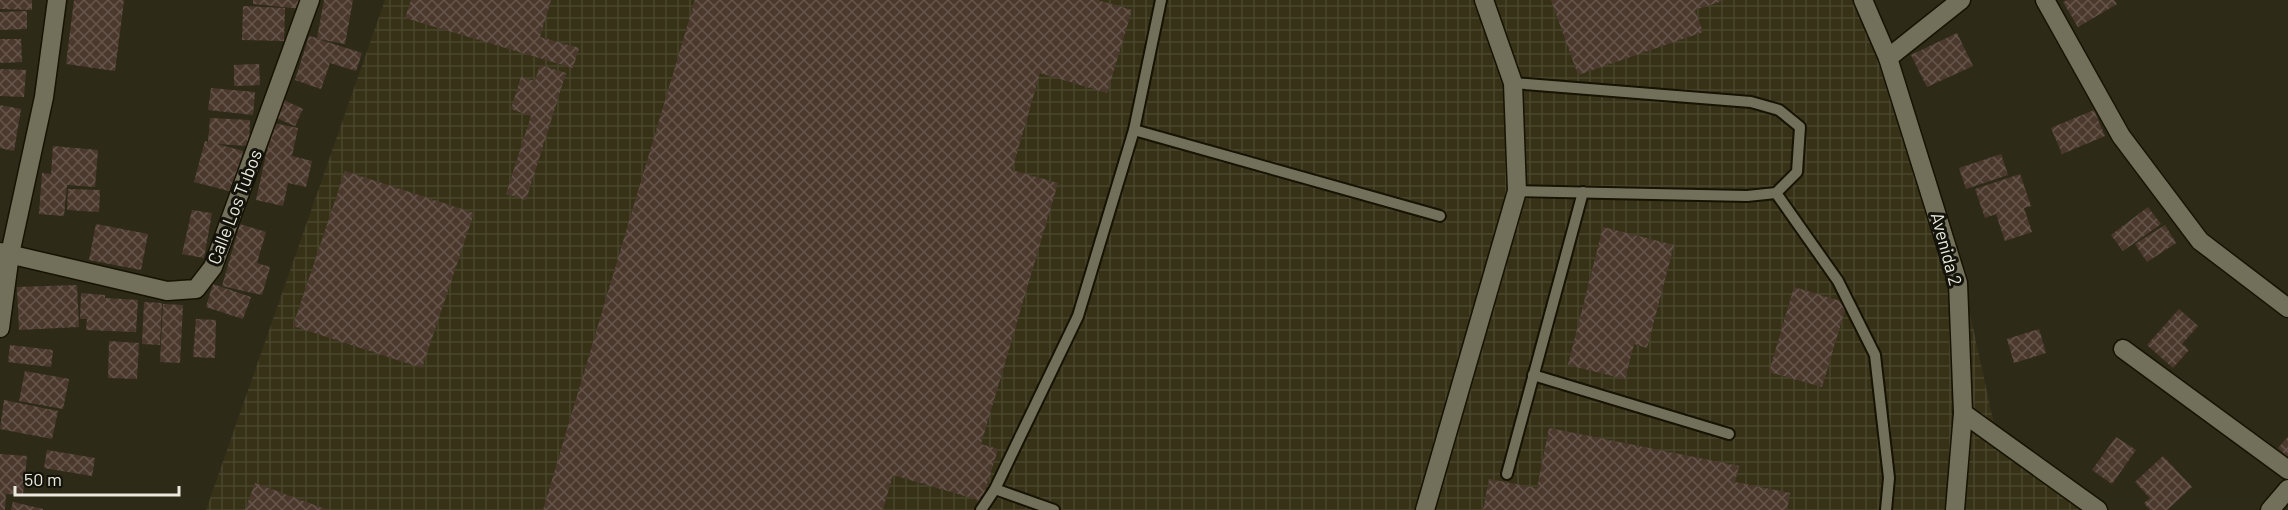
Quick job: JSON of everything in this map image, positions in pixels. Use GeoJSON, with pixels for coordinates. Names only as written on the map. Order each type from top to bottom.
{"type":"FeatureCollection","features":[{"type":"Feature","properties":{"kind":"street"},"geometry":{"type":"LineString","coordinates":[[0,328],[5,253],[44,97],[57,0]]}},
{"type":"Feature","properties":{"kind":"street","name":"Calle Los Tubos"},"geometry":{"type":"LineString","coordinates":[[5,253],[167,291],[196,289],[213,267],[310,0]]}},
{"type":"Feature","properties":{"kind":"street"},"geometry":{"type":"LineString","coordinates":[[1425,510],[1517,190],[1513,83],[1484,0]]}},
{"type":"Feature","properties":{"kind":"street","name":"Avenida 2"},"geometry":{"type":"LineString","coordinates":[[1863,0],[1888,57],[1958,283],[1963,413],[1955,510]]}},
{"type":"Feature","properties":{"kind":"street"},"geometry":{"type":"LineString","coordinates":[[1888,57],[1961,0]]}},
{"type":"Feature","properties":{"kind":"street"},"geometry":{"type":"LineString","coordinates":[[2045,0],[2121,136],[2200,241],[2288,308]]}},
{"type":"Feature","properties":{"kind":"street"},"geometry":{"type":"LineString","coordinates":[[2122,349],[2288,470]]}},
{"type":"Feature","properties":{"kind":"street"},"geometry":{"type":"LineString","coordinates":[[1963,413],[2097,510]]}},
{"type":"Feature","properties":{"kind":"street"},"geometry":{"type":"LineString","coordinates":[[2270,510],[2288,489]]}},
{"type":"Feature","properties":{"kind":"lane"},"geometry":{"type":"LineString","coordinates":[[981,510],[995,489],[1078,316],[1134,130],[1161,0]]}},
{"type":"Feature","properties":{"kind":"lane"},"geometry":{"type":"LineString","coordinates":[[1513,83],[1751,102],[1779,110],[1800,127],[1797,172],[1776,193],[1747,196],[1517,190]]}},
{"type":"Feature","properties":{"kind":"lane"},"geometry":{"type":"LineString","coordinates":[[1134,130],[1440,216]]}},
{"type":"Feature","properties":{"kind":"lane"},"geometry":{"type":"LineString","coordinates":[[1507,474],[1583,192]]}},
{"type":"Feature","properties":{"kind":"lane"},"geometry":{"type":"LineString","coordinates":[[1776,193],[1838,281],[1875,355],[1889,478],[1886,510]]}},
{"type":"Feature","properties":{"kind":"lane"},"geometry":{"type":"LineString","coordinates":[[1533,375],[1728,434]]}},
{"type":"Feature","properties":{"kind":"lane"},"geometry":{"type":"LineString","coordinates":[[995,489],[1054,510]]}},
{"type":"Feature","properties":{"kind":"shaded area"},"geometry":{"type":"Polygon","coordinates":[[[385,0],[1852,0],[1907,112],[1972,323],[2000,452],[2080,510],[206,510],[385,0]]]}},
{"type":"Feature","properties":{"kind":"building"},"geometry":{"type":"Polygon","coordinates":[[[0,0],[32,0],[32,10],[0,9],[0,0]]]}},
{"type":"Feature","properties":{"kind":"building"},"geometry":{"type":"Polygon","coordinates":[[[74,0],[124,0],[115,71],[66,64],[74,0]]]}},
{"type":"Feature","properties":{"kind":"building"},"geometry":{"type":"Polygon","coordinates":[[[253,0],[303,0],[302,9],[253,4],[253,0]]]}},
{"type":"Feature","properties":{"kind":"building"},"geometry":{"type":"Polygon","coordinates":[[[324,0],[353,0],[345,44],[318,39],[362,53],[356,71],[330,63],[321,89],[295,80],[309,36],[317,38],[324,0]]]}},
{"type":"Feature","properties":{"kind":"building"},"geometry":{"type":"Polygon","coordinates":[[[411,0],[551,0],[540,37],[579,48],[573,68],[405,18],[411,0]]]}},
{"type":"Feature","properties":{"kind":"building"},"geometry":{"type":"Polygon","coordinates":[[[695,0],[1097,0],[1132,10],[1107,93],[1040,73],[1012,170],[1058,183],[981,444],[998,449],[982,501],[893,475],[883,509],[878,510],[543,510],[695,0]]]}},
{"type":"Feature","properties":{"kind":"building"},"geometry":{"type":"Polygon","coordinates":[[[1551,0],[1725,0],[1695,10],[1703,32],[1578,75],[1551,0]]]}},
{"type":"Feature","properties":{"kind":"building"},"geometry":{"type":"Polygon","coordinates":[[[2067,0],[2114,0],[2117,4],[2078,27],[2063,2],[2067,0]]]}},
{"type":"Feature","properties":{"kind":"building"},"geometry":{"type":"Polygon","coordinates":[[[243,6],[285,8],[284,41],[242,40],[243,6]]]}},
{"type":"Feature","properties":{"kind":"building"},"geometry":{"type":"Polygon","coordinates":[[[27,11],[27,29],[0,30],[0,12],[27,11]]]}},
{"type":"Feature","properties":{"kind":"building"},"geometry":{"type":"Polygon","coordinates":[[[1957,33],[1973,66],[1927,87],[1911,55],[1957,33]]]}},
{"type":"Feature","properties":{"kind":"building"},"geometry":{"type":"Polygon","coordinates":[[[0,39],[21,39],[22,62],[0,63],[0,39]]]}},
{"type":"Feature","properties":{"kind":"building"},"geometry":{"type":"Polygon","coordinates":[[[259,64],[260,85],[234,86],[234,65],[259,64]]]}},
{"type":"Feature","properties":{"kind":"building"},"geometry":{"type":"Polygon","coordinates":[[[540,65],[566,73],[526,200],[506,194],[531,116],[511,109],[521,77],[535,81],[540,65]]]}},
{"type":"Feature","properties":{"kind":"building"},"geometry":{"type":"Polygon","coordinates":[[[0,69],[26,70],[24,97],[0,96],[0,69]]]}},
{"type":"Feature","properties":{"kind":"building"},"geometry":{"type":"Polygon","coordinates":[[[211,88],[255,92],[253,115],[208,110],[211,88]]]}},
{"type":"Feature","properties":{"kind":"building"},"geometry":{"type":"Polygon","coordinates":[[[284,100],[303,109],[295,126],[276,118],[284,100]]]}},
{"type":"Feature","properties":{"kind":"building"},"geometry":{"type":"Polygon","coordinates":[[[0,105],[21,109],[14,151],[0,148],[0,105]]]}},
{"type":"Feature","properties":{"kind":"building"},"geometry":{"type":"Polygon","coordinates":[[[2094,110],[2105,136],[2062,154],[2051,128],[2094,110]]]}},
{"type":"Feature","properties":{"kind":"building"},"geometry":{"type":"Polygon","coordinates":[[[210,118],[250,120],[249,146],[217,144],[243,151],[233,192],[194,182],[205,141],[208,142],[210,118]]]}},
{"type":"Feature","properties":{"kind":"building"},"geometry":{"type":"Polygon","coordinates":[[[273,123],[298,128],[292,156],[312,161],[306,187],[288,183],[283,206],[256,200],[273,123]]]}},
{"type":"Feature","properties":{"kind":"building"},"geometry":{"type":"Polygon","coordinates":[[[53,146],[98,150],[95,187],[67,185],[64,216],[39,214],[42,173],[51,174],[53,146]]]}},
{"type":"Feature","properties":{"kind":"building"},"geometry":{"type":"Polygon","coordinates":[[[2001,154],[2008,175],[1966,189],[1959,168],[2001,154]]]}},
{"type":"Feature","properties":{"kind":"building"},"geometry":{"type":"Polygon","coordinates":[[[345,171],[474,213],[422,368],[293,326],[345,171]]]}},
{"type":"Feature","properties":{"kind":"building"},"geometry":{"type":"Polygon","coordinates":[[[2020,174],[2031,206],[2024,208],[2032,232],[2005,241],[1996,214],[1985,218],[1975,189],[2020,174]]]}},
{"type":"Feature","properties":{"kind":"building"},"geometry":{"type":"Polygon","coordinates":[[[68,189],[100,190],[99,212],[67,210],[68,189]]]}},
{"type":"Feature","properties":{"kind":"building"},"geometry":{"type":"Polygon","coordinates":[[[2148,207],[2161,224],[2123,251],[2111,235],[2148,207]]]}},
{"type":"Feature","properties":{"kind":"building"},"geometry":{"type":"Polygon","coordinates":[[[192,210],[212,213],[204,258],[182,254],[192,210]]]}},
{"type":"Feature","properties":{"kind":"building"},"geometry":{"type":"Polygon","coordinates":[[[96,224],[148,234],[141,270],[89,260],[96,224]]]}},
{"type":"Feature","properties":{"kind":"building"},"geometry":{"type":"Polygon","coordinates":[[[240,224],[266,232],[257,263],[270,267],[262,295],[222,286],[240,224]]]}},
{"type":"Feature","properties":{"kind":"building"},"geometry":{"type":"Polygon","coordinates":[[[2165,225],[2176,243],[2147,262],[2135,244],[2165,225]]]}},
{"type":"Feature","properties":{"kind":"building"},"geometry":{"type":"Polygon","coordinates":[[[1603,227],[1674,245],[1647,348],[1634,344],[1625,379],[1568,365],[1603,227]]]}},
{"type":"Feature","properties":{"kind":"building"},"geometry":{"type":"Polygon","coordinates":[[[213,284],[251,297],[243,319],[206,307],[213,284]]]}},
{"type":"Feature","properties":{"kind":"building"},"geometry":{"type":"Polygon","coordinates":[[[77,285],[79,327],[19,330],[17,287],[77,285]]]}},
{"type":"Feature","properties":{"kind":"building"},"geometry":{"type":"Polygon","coordinates":[[[1794,287],[1847,303],[1822,387],[1769,372],[1794,287]]]}},
{"type":"Feature","properties":{"kind":"building"},"geometry":{"type":"Polygon","coordinates":[[[81,293],[105,295],[105,298],[138,300],[136,332],[86,330],[87,319],[80,319],[81,293]]]}},
{"type":"Feature","properties":{"kind":"building"},"geometry":{"type":"Polygon","coordinates":[[[144,302],[162,303],[160,345],[142,344],[144,302]]]}},
{"type":"Feature","properties":{"kind":"building"},"geometry":{"type":"Polygon","coordinates":[[[163,304],[183,305],[180,363],[160,362],[163,304]]]}},
{"type":"Feature","properties":{"kind":"building"},"geometry":{"type":"Polygon","coordinates":[[[2179,309],[2198,326],[2182,344],[2189,350],[2173,368],[2147,345],[2179,309]]]}},
{"type":"Feature","properties":{"kind":"building"},"geometry":{"type":"Polygon","coordinates":[[[196,319],[216,320],[215,358],[193,357],[196,319]]]}},
{"type":"Feature","properties":{"kind":"building"},"geometry":{"type":"Polygon","coordinates":[[[2039,329],[2046,353],[2014,363],[2007,339],[2039,329]]]}},
{"type":"Feature","properties":{"kind":"building"},"geometry":{"type":"Polygon","coordinates":[[[109,341],[139,343],[137,379],[108,378],[109,341]]]}},
{"type":"Feature","properties":{"kind":"building"},"geometry":{"type":"Polygon","coordinates":[[[10,345],[53,350],[51,367],[8,362],[10,345]]]}},
{"type":"Feature","properties":{"kind":"building"},"geometry":{"type":"Polygon","coordinates":[[[25,371],[69,379],[63,409],[19,401],[25,371]]]}},
{"type":"Feature","properties":{"kind":"building"},"geometry":{"type":"Polygon","coordinates":[[[4,400],[58,411],[52,439],[0,429],[4,400]]]}},
{"type":"Feature","properties":{"kind":"building"},"geometry":{"type":"Polygon","coordinates":[[[1549,428],[1739,466],[1735,482],[1790,493],[1787,510],[1483,510],[1489,479],[1537,488],[1549,428]]]}},
{"type":"Feature","properties":{"kind":"building"},"geometry":{"type":"Polygon","coordinates":[[[2116,437],[2136,450],[2112,484],[2092,470],[2116,437]]]}},
{"type":"Feature","properties":{"kind":"building"},"geometry":{"type":"Polygon","coordinates":[[[2288,437],[2288,457],[2278,448],[2288,437]]]}},
{"type":"Feature","properties":{"kind":"building"},"geometry":{"type":"Polygon","coordinates":[[[47,450],[95,458],[92,476],[44,468],[47,450]]]}},
{"type":"Feature","properties":{"kind":"building"},"geometry":{"type":"Polygon","coordinates":[[[0,454],[27,456],[23,495],[6,494],[5,510],[0,510],[0,454]]]}},
{"type":"Feature","properties":{"kind":"building"},"geometry":{"type":"Polygon","coordinates":[[[2163,456],[2192,487],[2167,510],[2150,510],[2144,503],[2150,498],[2135,482],[2163,456]]]}},
{"type":"Feature","properties":{"kind":"building"},"geometry":{"type":"Polygon","coordinates":[[[255,483],[328,510],[245,510],[255,483]]]}},
{"type":"Feature","properties":{"kind":"building"},"geometry":{"type":"Polygon","coordinates":[[[13,502],[43,509],[43,510],[11,510],[13,502]]]}}]}
